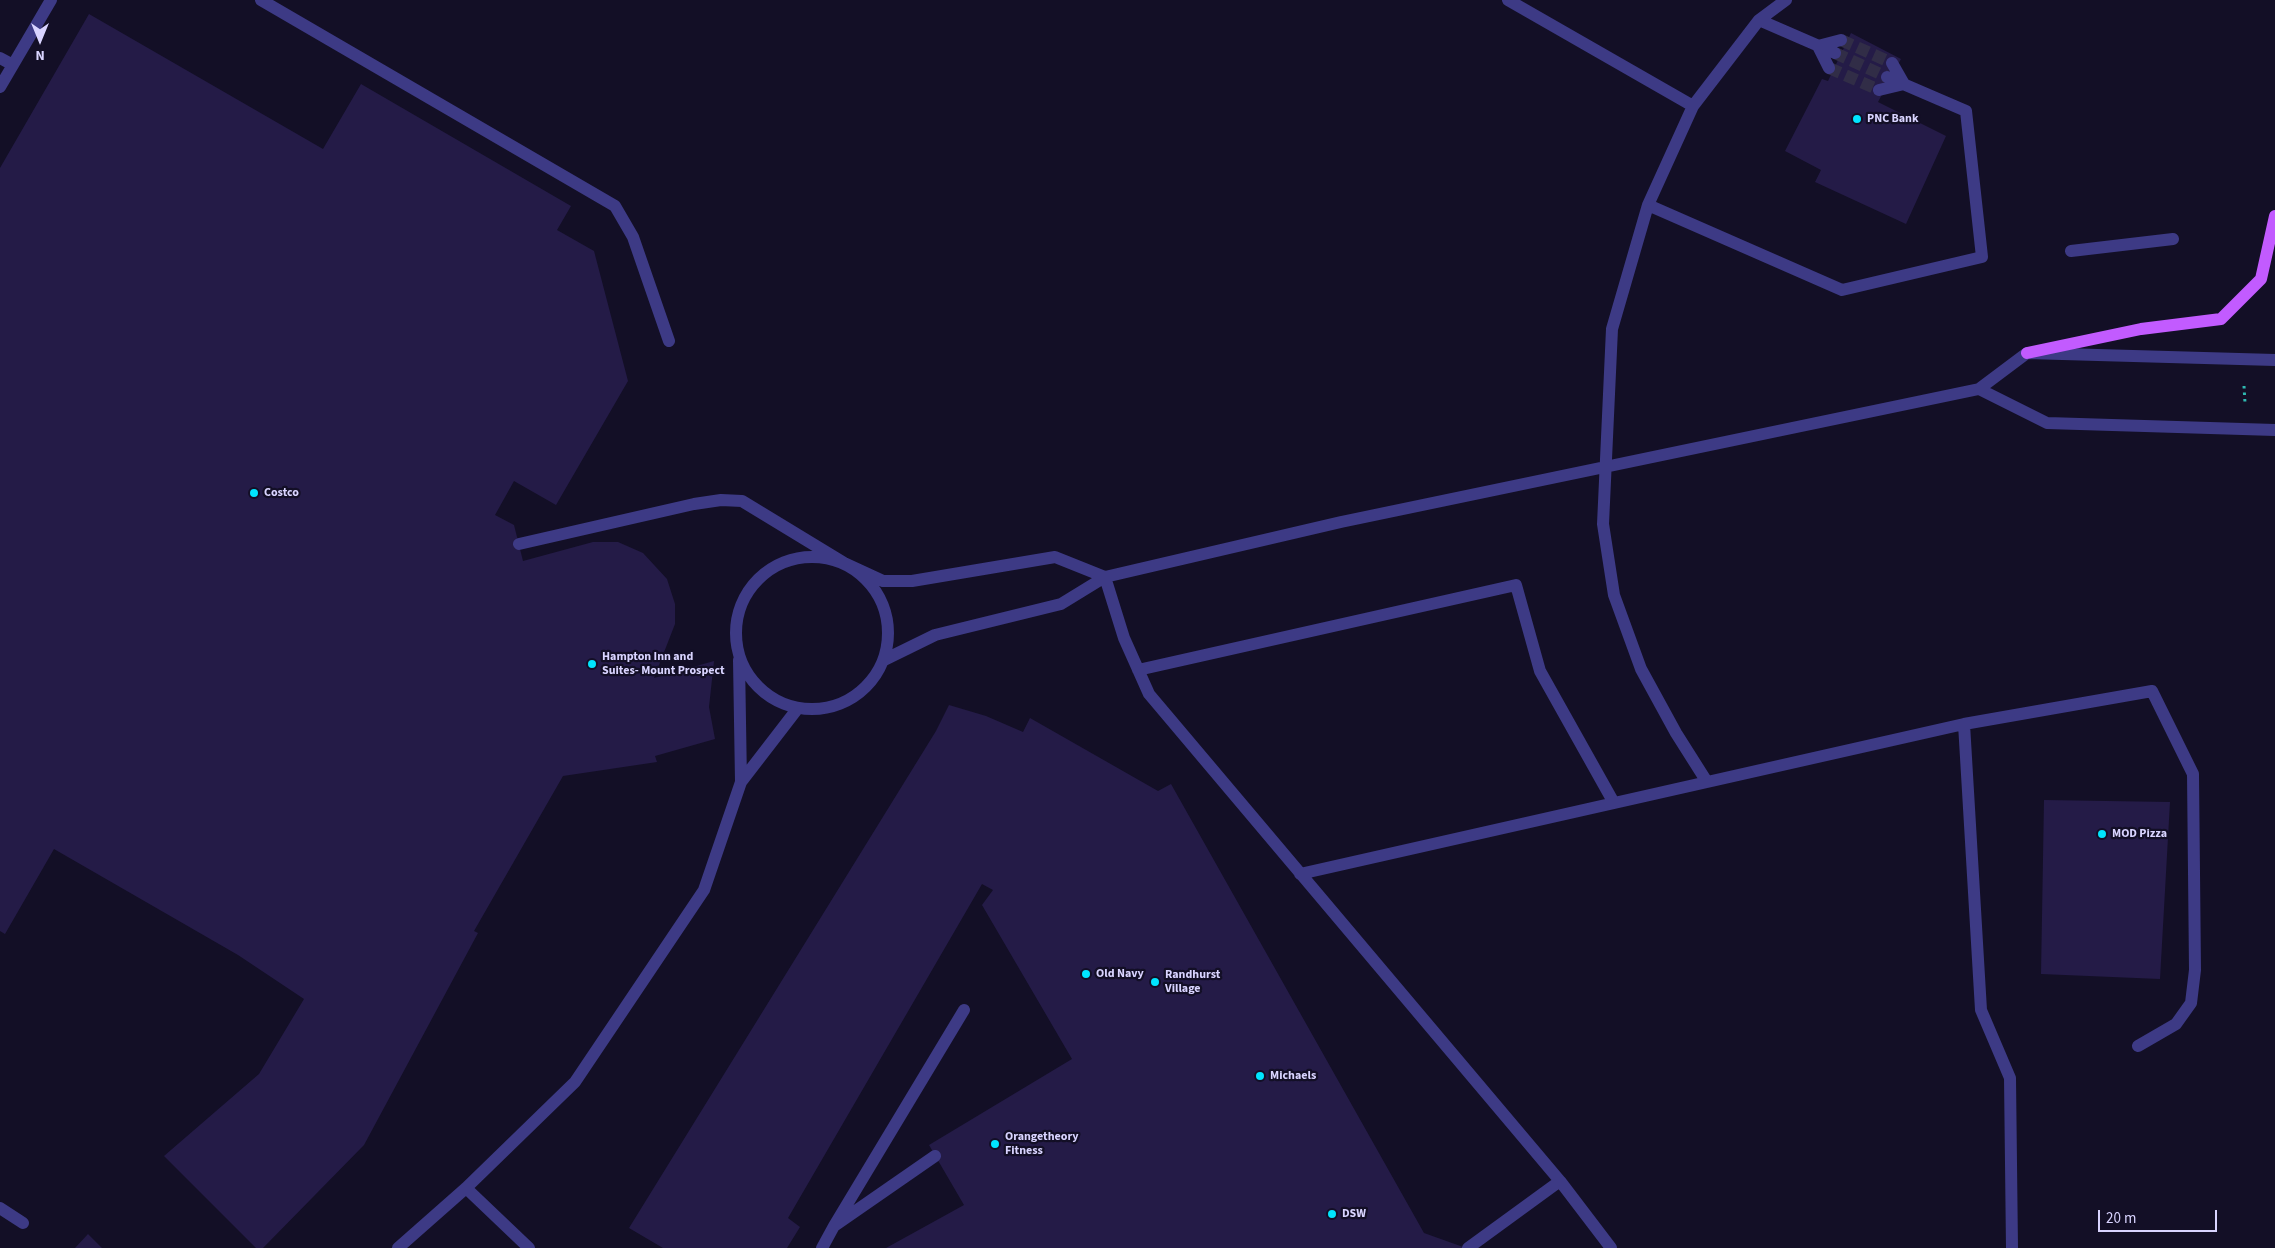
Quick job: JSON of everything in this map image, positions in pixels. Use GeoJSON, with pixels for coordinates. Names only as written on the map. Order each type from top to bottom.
{"type":"FeatureCollection","features":[{"type":"Feature","properties":{"kind":"main road"},"geometry":{"type":"LineString","coordinates":[[2027,353],[2141,329],[2221,319],[2261,279],[2275,216]]}},
{"type":"Feature","properties":{"kind":"lane"},"geometry":{"type":"LineString","coordinates":[[0,87],[51,0]]}},
{"type":"Feature","properties":{"kind":"lane"},"geometry":{"type":"LineString","coordinates":[[261,0],[615,206],[633,237],[668,341]]}},
{"type":"Feature","properties":{"kind":"lane"},"geometry":{"type":"LineString","coordinates":[[1508,0],[1693,106]]}},
{"type":"Feature","properties":{"kind":"lane"},"geometry":{"type":"LineString","coordinates":[[1707,782],[1676,734],[1641,669],[1614,595],[1603,524],[1612,329],[1648,205],[1693,106],[1759,20],[1786,0]]}},
{"type":"Feature","properties":{"kind":"lane"},"geometry":{"type":"LineString","coordinates":[[1759,20],[1835,53]]}},
{"type":"Feature","properties":{"kind":"lane"},"geometry":{"type":"LineString","coordinates":[[1818,46],[1841,40]]}},
{"type":"Feature","properties":{"kind":"lane"},"geometry":{"type":"LineString","coordinates":[[1818,46],[1829,68]]}},
{"type":"Feature","properties":{"kind":"lane"},"geometry":{"type":"LineString","coordinates":[[0,58],[13,65]]}},
{"type":"Feature","properties":{"kind":"lane"},"geometry":{"type":"LineString","coordinates":[[1892,63],[1904,84]]}},
{"type":"Feature","properties":{"kind":"lane"},"geometry":{"type":"LineString","coordinates":[[1648,205],[1842,290],[1982,257],[1966,111],[1887,76]]}},
{"type":"Feature","properties":{"kind":"lane"},"geometry":{"type":"LineString","coordinates":[[1879,90],[1904,84]]}},
{"type":"Feature","properties":{"kind":"lane"},"geometry":{"type":"LineString","coordinates":[[2071,251],[2173,239]]}},
{"type":"Feature","properties":{"kind":"lane"},"geometry":{"type":"LineString","coordinates":[[884,660],[935,635],[1061,604],[1105,577],[1341,522],[1980,389],[2027,353],[2275,360]]}},
{"type":"Feature","properties":{"kind":"lane"},"geometry":{"type":"LineString","coordinates":[[1980,389],[2047,422],[2275,430]]}},
{"type":"Feature","properties":{"kind":"lane"},"geometry":{"type":"LineString","coordinates":[[519,544],[694,504],[721,500],[742,501],[864,575],[879,593],[887,614],[889,638],[884,660],[874,678],[864,689],[840,704],[819,709],[798,708],[778,702],[762,690],[748,675],[739,657]]}},
{"type":"Feature","properties":{"kind":"lane"},"geometry":{"type":"LineString","coordinates":[[742,782],[739,657],[735,632],[740,607],[752,585],[771,567],[794,558],[820,556],[844,563],[883,581],[912,581],[1055,558],[1105,577]]}},
{"type":"Feature","properties":{"kind":"lane"},"geometry":{"type":"LineString","coordinates":[[1105,577],[1124,638],[1148,694],[1560,1181],[1611,1248]]}},
{"type":"Feature","properties":{"kind":"lane"},"geometry":{"type":"LineString","coordinates":[[1138,670],[1516,585],[1540,671],[1614,803]]}},
{"type":"Feature","properties":{"kind":"lane"},"geometry":{"type":"LineString","coordinates":[[1300,874],[1964,724],[2152,691],[2193,774],[2195,970],[2191,1003],[2176,1024],[2138,1046]]}},
{"type":"Feature","properties":{"kind":"lane"},"geometry":{"type":"LineString","coordinates":[[398,1248],[466,1188],[575,1082],[704,890],[742,782],[798,708]]}},
{"type":"Feature","properties":{"kind":"lane"},"geometry":{"type":"LineString","coordinates":[[1964,724],[1981,1010],[2010,1078],[2012,1248]]}},
{"type":"Feature","properties":{"kind":"lane"},"geometry":{"type":"LineString","coordinates":[[822,1248],[964,1010]]}},
{"type":"Feature","properties":{"kind":"lane"},"geometry":{"type":"LineString","coordinates":[[834,1226],[935,1156]]}},
{"type":"Feature","properties":{"kind":"lane"},"geometry":{"type":"LineString","coordinates":[[1468,1248],[1560,1181]]}},
{"type":"Feature","properties":{"kind":"lane"},"geometry":{"type":"LineString","coordinates":[[466,1188],[529,1248]]}},
{"type":"Feature","properties":{"kind":"lane"},"geometry":{"type":"LineString","coordinates":[[0,1208],[23,1223]]}},
{"type":"Feature","properties":{"kind":"building","name":"Costco"},"geometry":{"type":"Polygon","coordinates":[[[89,14],[323,149],[361,84],[571,206],[557,230],[594,251],[628,381],[556,505],[514,481],[495,515],[514,525],[523,561],[593,542],[618,542],[643,553],[667,579],[675,604],[675,624],[654,678],[714,661],[709,707],[715,739],[655,756],[657,762],[563,776],[474,931],[478,933],[364,1145],[263,1248],[256,1248],[164,1156],[259,1074],[304,999],[238,955],[54,849],[5,934],[0,931],[0,168],[89,14]]]}},
{"type":"Feature","properties":{"kind":"building","name":"PNC Bank"},"geometry":{"type":"Polygon","coordinates":[[[1851,33],[1901,59],[1878,102],[1946,136],[1906,224],[1815,182],[1821,170],[1785,151],[1822,79],[1828,81],[1851,33]]]}},
{"type":"Feature","properties":{"kind":"building","name":"Randhurst Village"},"geometry":{"type":"Polygon","coordinates":[[[949,705],[986,716],[1023,732],[1030,718],[1158,791],[1171,784],[1424,1233],[1466,1248],[886,1248],[964,1205],[929,1145],[1072,1059],[982,905],[993,890],[982,884],[788,1218],[800,1227],[787,1248],[663,1248],[629,1228],[936,731],[949,705]]]}},
{"type":"Feature","properties":{"kind":"building"},"geometry":{"type":"Polygon","coordinates":[[[2044,800],[2170,802],[2160,979],[2041,974],[2044,800]]]}},
{"type":"Feature","properties":{"kind":"building"},"geometry":{"type":"Polygon","coordinates":[[[88,1234],[102,1248],[75,1248],[88,1234]]]}},
{"type":"Feature","properties":{"kind":"tunnel"},"geometry":{"type":"LineString","coordinates":[[1841,40],[1892,63]]}},
{"type":"Feature","properties":{"kind":"tunnel"},"geometry":{"type":"LineString","coordinates":[[1835,53],[1887,77]]}},
{"type":"Feature","properties":{"kind":"tunnel"},"geometry":{"type":"LineString","coordinates":[[1829,68],[1879,90]]}},
{"type":"Feature","properties":{"kind":"place","name":"PNC Bank"},"geometry":{"type":"Point","coordinates":[1857,119]}},
{"type":"Feature","properties":{"kind":"place","name":"Costco"},"geometry":{"type":"Point","coordinates":[254,493]}},
{"type":"Feature","properties":{"kind":"place","name":"Hampton Inn and Suites- Mount Prospect"},"geometry":{"type":"Point","coordinates":[592,664]}},
{"type":"Feature","properties":{"kind":"place","name":"MOD Pizza"},"geometry":{"type":"Point","coordinates":[2102,834]}},
{"type":"Feature","properties":{"kind":"place","name":"Old Navy"},"geometry":{"type":"Point","coordinates":[1086,974]}},
{"type":"Feature","properties":{"kind":"place","name":"Randhurst Village"},"geometry":{"type":"Point","coordinates":[1155,982]}},
{"type":"Feature","properties":{"kind":"place","name":"Michaels"},"geometry":{"type":"Point","coordinates":[1260,1076]}},
{"type":"Feature","properties":{"kind":"place","name":"Orangetheory Fitness"},"geometry":{"type":"Point","coordinates":[995,1144]}},
{"type":"Feature","properties":{"kind":"place","name":"DSW"},"geometry":{"type":"Point","coordinates":[1332,1214]}}]}
